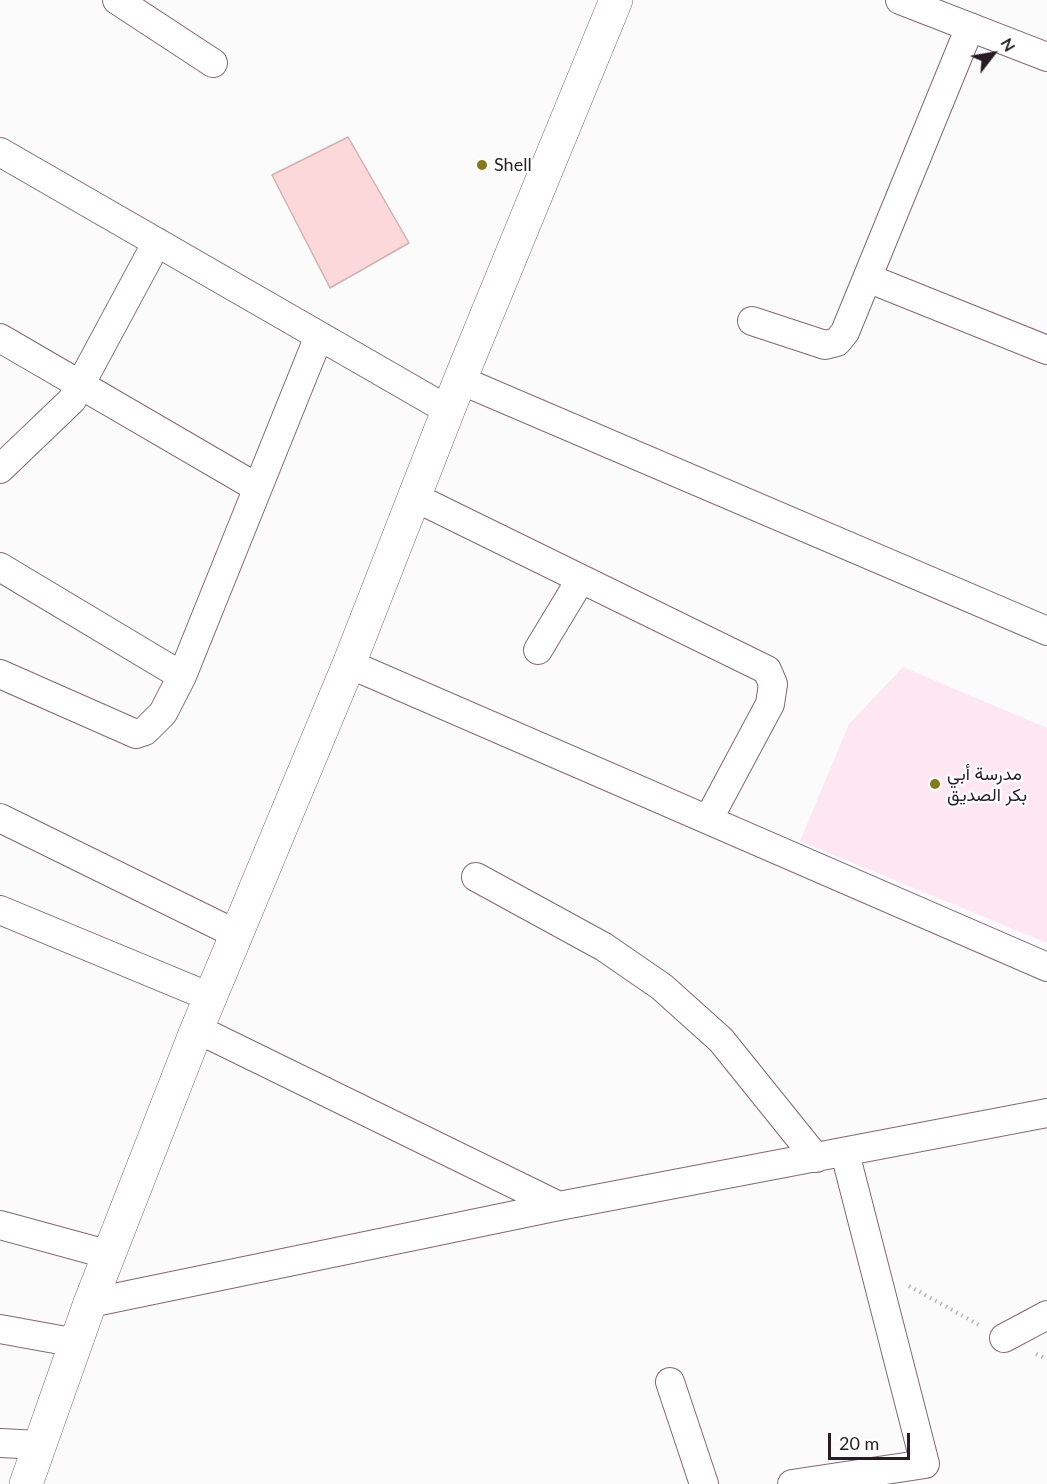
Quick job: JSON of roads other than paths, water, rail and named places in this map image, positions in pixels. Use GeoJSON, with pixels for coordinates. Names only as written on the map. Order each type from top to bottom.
{"type":"FeatureCollection","features":[{"type":"Feature","properties":{"kind":"main road"},"geometry":{"type":"LineString","coordinates":[[26,1484],[90,1303],[197,1029],[349,664],[459,380],[616,0]]}},
{"type":"Feature","properties":{"kind":"street"},"geometry":{"type":"LineString","coordinates":[[117,0],[213,63]]}},
{"type":"Feature","properties":{"kind":"street"},"geometry":{"type":"LineString","coordinates":[[900,0],[1047,57]]}},
{"type":"Feature","properties":{"kind":"street"},"geometry":{"type":"LineString","coordinates":[[752,321],[825,345],[837,342],[845,332],[870,279],[970,27]]}},
{"type":"Feature","properties":{"kind":"street"},"geometry":{"type":"LineString","coordinates":[[0,152],[448,410]]}},
{"type":"Feature","properties":{"kind":"street"},"geometry":{"type":"LineString","coordinates":[[0,469],[72,400],[157,242]]}},
{"type":"Feature","properties":{"kind":"street"},"geometry":{"type":"LineString","coordinates":[[870,279],[1047,350]]}},
{"type":"Feature","properties":{"kind":"street"},"geometry":{"type":"LineString","coordinates":[[0,674],[136,734],[145,731],[163,713],[182,676],[256,487],[319,336]]}},
{"type":"Feature","properties":{"kind":"street"},"geometry":{"type":"LineString","coordinates":[[0,338],[256,487]]}},
{"type":"Feature","properties":{"kind":"street"},"geometry":{"type":"LineString","coordinates":[[459,380],[1046,627]]}},
{"type":"Feature","properties":{"kind":"street"},"geometry":{"type":"LineString","coordinates":[[414,497],[767,670],[773,684],[770,704],[708,820]]}},
{"type":"Feature","properties":{"kind":"street"},"geometry":{"type":"LineString","coordinates":[[0,567],[182,676]]}},
{"type":"Feature","properties":{"kind":"street"},"geometry":{"type":"LineString","coordinates":[[538,650],[581,579]]}},
{"type":"Feature","properties":{"kind":"street"},"geometry":{"type":"LineString","coordinates":[[349,664],[1047,967]]}},
{"type":"Feature","properties":{"kind":"street"},"geometry":{"type":"LineString","coordinates":[[0,818],[236,934]]}},
{"type":"Feature","properties":{"kind":"street"},"geometry":{"type":"LineString","coordinates":[[476,877],[604,947],[662,987],[721,1040],[816,1158]]}},
{"type":"Feature","properties":{"kind":"street"},"geometry":{"type":"LineString","coordinates":[[0,910],[210,997]]}},
{"type":"Feature","properties":{"kind":"street"},"geometry":{"type":"LineString","coordinates":[[197,1029],[559,1206]]}},
{"type":"Feature","properties":{"kind":"street"},"geometry":{"type":"LineString","coordinates":[[90,1303],[559,1206],[1047,1113]]}},
{"type":"Feature","properties":{"kind":"street"},"geometry":{"type":"LineString","coordinates":[[792,1484],[926,1474],[845,1153]]}},
{"type":"Feature","properties":{"kind":"street"},"geometry":{"type":"LineString","coordinates":[[0,1225],[110,1255]]}},
{"type":"Feature","properties":{"kind":"street"},"geometry":{"type":"LineString","coordinates":[[1004,1338],[1047,1315]]}},
{"type":"Feature","properties":{"kind":"street"},"geometry":{"type":"LineString","coordinates":[[0,1329],[77,1343]]}},
{"type":"Feature","properties":{"kind":"street"},"geometry":{"type":"LineString","coordinates":[[670,1382],[704,1484]]}},
{"type":"Feature","properties":{"kind":"street"},"geometry":{"type":"LineString","coordinates":[[0,1443],[40,1445]]}},
{"type":"Feature","properties":{"kind":"place","name":"Shell"},"geometry":{"type":"Point","coordinates":[482,165]}},
{"type":"Feature","properties":{"kind":"place","name":"مدرسة أبي بكر الصديق"},"geometry":{"type":"Point","coordinates":[935,784]}}]}
